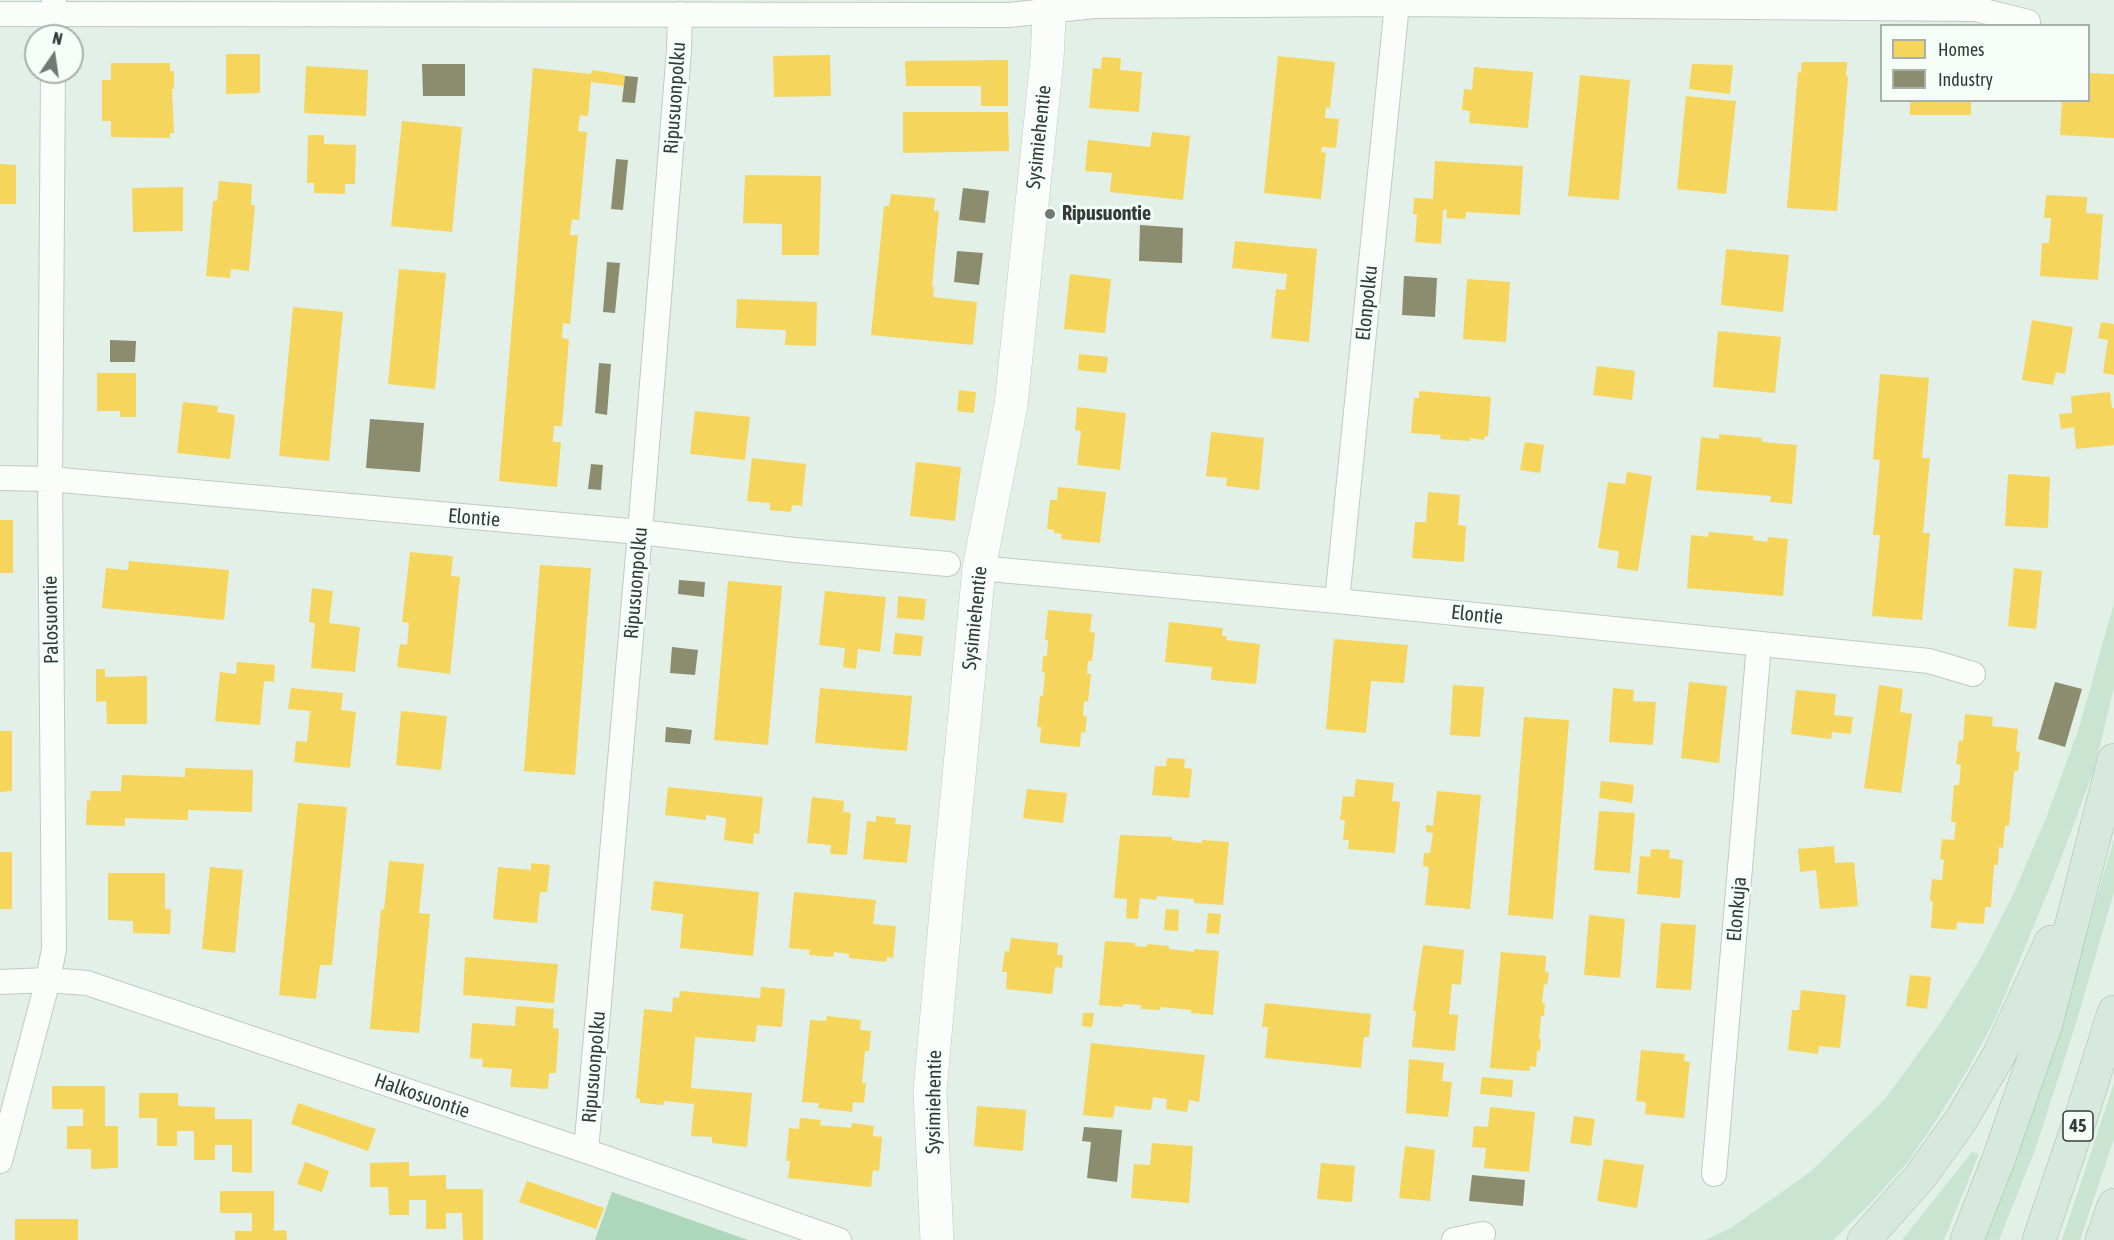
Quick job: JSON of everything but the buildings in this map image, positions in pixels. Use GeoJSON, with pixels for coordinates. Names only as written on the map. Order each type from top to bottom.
{"type":"FeatureCollection","features":[{"type":"Feature","properties":{"kind":"highway"},"geometry":{"type":"LineString","coordinates":[[1966,1240],[1999,1158],[2046,1023],[2114,760]]}},
{"type":"Feature","properties":{"kind":"highway"},"geometry":{"type":"LineString","coordinates":[[1864,1240],[1920,1177],[1961,1120],[1993,1065],[2055,932],[2091,846]]}},
{"type":"Feature","properties":{"kind":"highway","name":"45"},"geometry":{"type":"LineString","coordinates":[[2039,1240],[2114,1011]]}},
{"type":"Feature","properties":{"kind":"highway"},"geometry":{"type":"LineString","coordinates":[[2102,1240],[2114,1205]]}},
{"type":"Feature","properties":{"kind":"street"},"geometry":{"type":"LineString","coordinates":[[0,14],[54,17],[1009,15],[1050,5],[1397,4],[1976,9],[2028,22]]}},
{"type":"Feature","properties":{"kind":"street","name":"Elonpolku"},"geometry":{"type":"LineString","coordinates":[[1337,601],[1397,4]]}},
{"type":"Feature","properties":{"kind":"street","name":"Sysimiehentie"},"geometry":{"type":"LineString","coordinates":[[937,1240],[930,1091],[963,566],[1011,405],[1047,59],[1050,5]]}},
{"type":"Feature","properties":{"kind":"street","name":"Ripusuonpolku"},"geometry":{"type":"LineString","coordinates":[[586,1151],[640,532],[680,14]]}},
{"type":"Feature","properties":{"kind":"street","name":"Palosuontie"},"geometry":{"type":"LineString","coordinates":[[0,1161],[48,980],[54,949],[50,478],[53,84]]}},
{"type":"Feature","properties":{"kind":"street","name":"Elontie"},"geometry":{"type":"LineString","coordinates":[[0,478],[50,478],[640,532],[795,550],[1337,601],[1929,661],[1973,674]]}},
{"type":"Feature","properties":{"kind":"street","name":"Elonkuja"},"geometry":{"type":"LineString","coordinates":[[1714,1174],[1759,644]]}},
{"type":"Feature","properties":{"kind":"street","name":"Halkosuontie"},"geometry":{"type":"LineString","coordinates":[[0,982],[48,980],[87,982],[586,1151],[839,1240]]}},
{"type":"Feature","properties":{"kind":"street"},"geometry":{"type":"LineString","coordinates":[[1454,1240],[1483,1234]]}},
{"type":"Feature","properties":{"kind":"green space"},"geometry":{"type":"Polygon","coordinates":[[[2114,603],[2114,687],[2094,770],[2054,877],[1995,1019],[1939,1116],[1907,1163],[1833,1240],[1705,1240],[1731,1228],[1810,1172],[1885,1099],[1941,1022],[1978,963],[2011,899],[2045,821],[2079,728],[2114,603]]]}},
{"type":"Feature","properties":{"kind":"green space"},"geometry":{"type":"Polygon","coordinates":[[[2114,839],[2114,892],[2077,1020],[2035,1150],[1999,1240],[1977,1240],[2060,1023],[2114,839]]]}},
{"type":"Feature","properties":{"kind":"green space"},"geometry":{"type":"Polygon","coordinates":[[[2114,1083],[2114,1139],[2080,1240],[2062,1240],[2114,1083]]]}},
{"type":"Feature","properties":{"kind":"green space"},"geometry":{"type":"Polygon","coordinates":[[[1972,1152],[1979,1154],[1944,1240],[1902,1240],[1972,1152]]]}},
{"type":"Feature","properties":{"kind":"green space"},"geometry":{"type":"Polygon","coordinates":[[[612,1192],[748,1240],[595,1240],[612,1192]]]}},
{"type":"Feature","properties":{"kind":"place","name":"Ripusuontie"},"geometry":{"type":"Point","coordinates":[1050,214]}}]}
